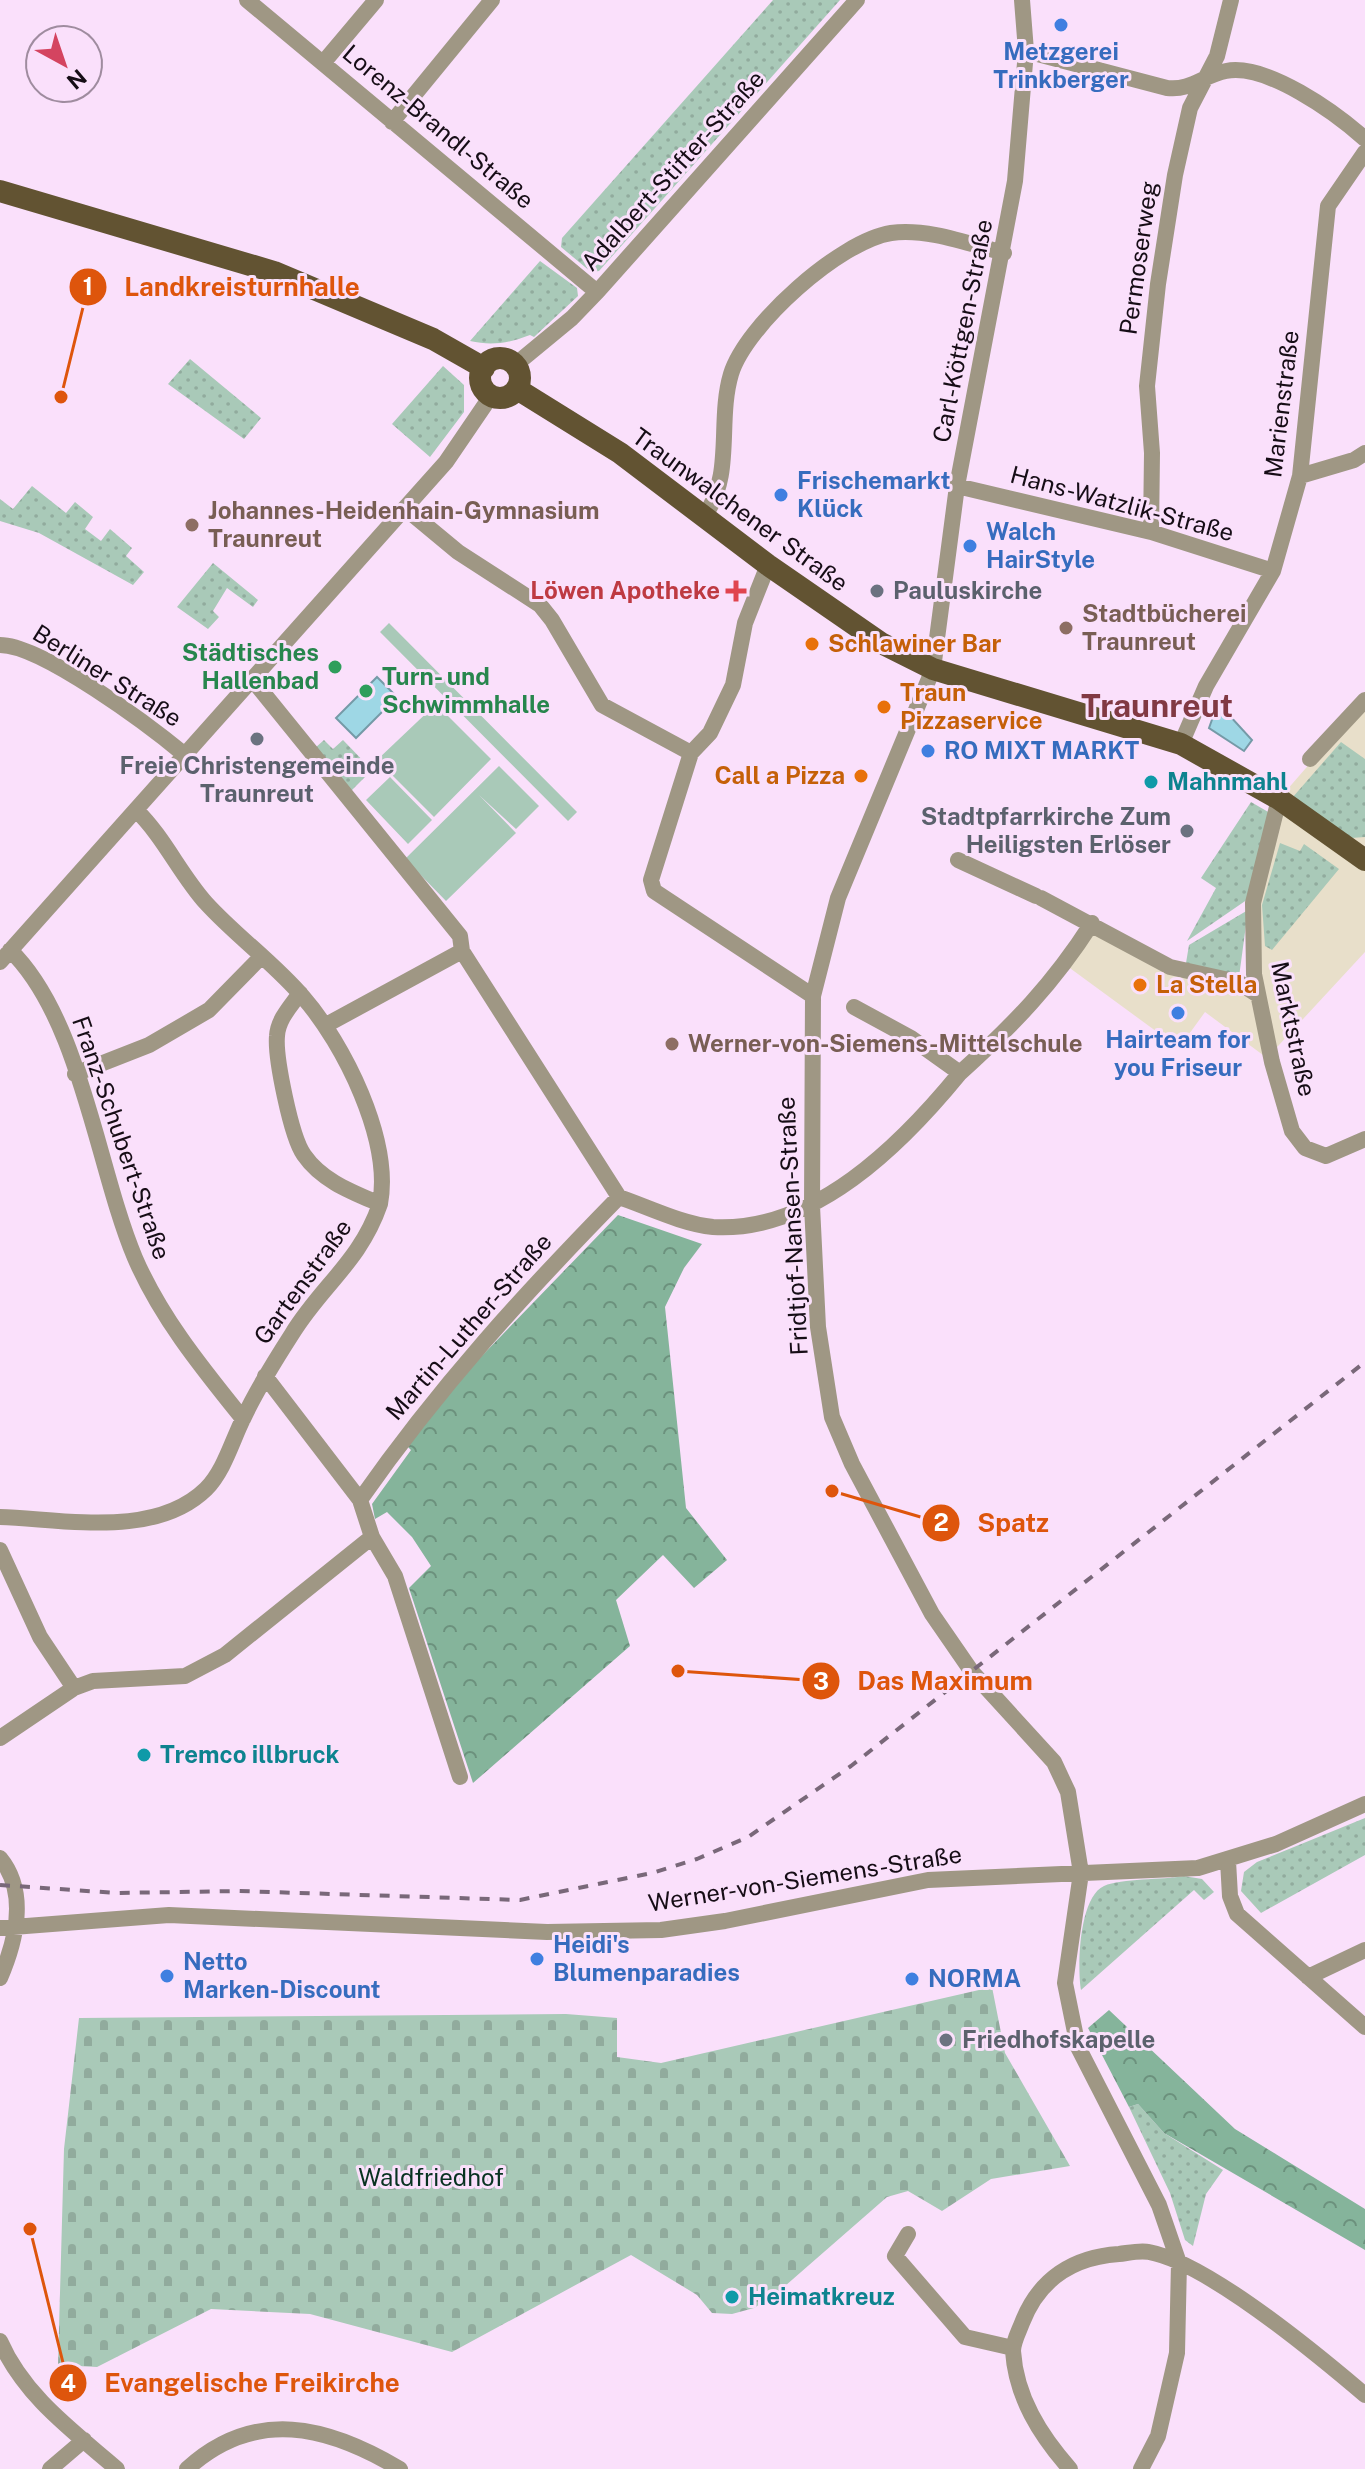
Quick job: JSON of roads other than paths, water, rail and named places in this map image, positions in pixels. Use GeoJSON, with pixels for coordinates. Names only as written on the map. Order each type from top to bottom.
{"type":"FeatureCollection","features":[{"type":"Feature","properties":{"kind":"main road"},"geometry":{"type":"LineString","coordinates":[[0,191],[274,272],[433,339],[484,368]]}},
{"type":"Feature","properties":{"kind":"main road"},"geometry":{"type":"LineString","coordinates":[[499,358],[515,365],[520,377],[517,389],[508,397],[491,396],[482,387],[484,368],[499,358]]}},
{"type":"Feature","properties":{"kind":"main road","name":"Traunwalchener Straße"},"geometry":{"type":"LineString","coordinates":[[517,389],[610,446],[861,631],[933,669],[1181,744],[1279,799],[1365,860]]}},
{"type":"Feature","properties":{"kind":"street","name":"Lorenz-Brandl-Straße"},"geometry":{"type":"LineString","coordinates":[[247,0],[597,292]]}},
{"type":"Feature","properties":{"kind":"street"},"geometry":{"type":"LineString","coordinates":[[323,63],[376,0]]}},
{"type":"Feature","properties":{"kind":"street"},"geometry":{"type":"LineString","coordinates":[[392,122],[492,0]]}},
{"type":"Feature","properties":{"kind":"street","name":"Adalbert-Stifter-Straße"},"geometry":{"type":"LineString","coordinates":[[515,365],[597,292],[857,0]]}},
{"type":"Feature","properties":{"kind":"street","name":"Carl-Köttgen-Straße"},"geometry":{"type":"LineString","coordinates":[[933,669],[957,486],[1004,253],[1015,181],[1026,51],[1022,0]]}},
{"type":"Feature","properties":{"kind":"street","name":"Permoserweg"},"geometry":{"type":"LineString","coordinates":[[1151,532],[1152,453],[1147,386],[1158,284],[1175,175],[1190,108],[1217,56],[1231,0]]}},
{"type":"Feature","properties":{"kind":"street"},"geometry":{"type":"LineString","coordinates":[[1026,51],[1180,90],[1225,71],[1255,75],[1309,97],[1365,139]]}},
{"type":"Feature","properties":{"kind":"street","name":"Marienstraße"},"geometry":{"type":"LineString","coordinates":[[1181,744],[1206,686],[1273,571],[1300,476],[1328,206],[1365,152]]}},
{"type":"Feature","properties":{"kind":"street"},"geometry":{"type":"LineString","coordinates":[[705,515],[719,490],[722,425],[732,371],[770,316],[789,298],[860,243],[892,233],[945,238],[1004,253]]}},
{"type":"Feature","properties":{"kind":"street"},"geometry":{"type":"LineString","coordinates":[[5,956],[405,508],[465,437],[491,396]]}},
{"type":"Feature","properties":{"kind":"street"},"geometry":{"type":"LineString","coordinates":[[1300,476],[1354,460],[1365,453]]}},
{"type":"Feature","properties":{"kind":"street","name":"Hans-Watzlik-Straße"},"geometry":{"type":"LineString","coordinates":[[957,486],[1151,532],[1273,571]]}},
{"type":"Feature","properties":{"kind":"street"},"geometry":{"type":"LineString","coordinates":[[405,508],[458,552],[540,605],[602,705],[691,753]]}},
{"type":"Feature","properties":{"kind":"street"},"geometry":{"type":"LineString","coordinates":[[768,565],[745,623],[733,685],[710,733],[691,753],[652,868],[654,891],[813,996]]}},
{"type":"Feature","properties":{"kind":"street","name":"Berliner Straße"},"geometry":{"type":"LineString","coordinates":[[0,645],[27,650],[147,724],[185,755]]}},
{"type":"Feature","properties":{"kind":"street","name":"Fridtjof-Nansen-Straße"},"geometry":{"type":"LineString","coordinates":[[933,669],[838,898],[813,996],[812,1206],[818,1327],[832,1417],[873,1507],[932,1614],[972,1672],[1054,1762],[1068,1792],[1081,1873],[1065,1983],[1071,2022],[1078,2047],[1159,2205],[1179,2263]]}},
{"type":"Feature","properties":{"kind":"street"},"geometry":{"type":"LineString","coordinates":[[252,679],[454,929],[462,951],[619,1197],[714,1227],[745,1224],[812,1206],[895,1144],[960,1073],[1014,1024],[1059,975],[1092,923]]}},
{"type":"Feature","properties":{"kind":"street"},"geometry":{"type":"LineString","coordinates":[[1310,759],[1365,700]]}},
{"type":"Feature","properties":{"kind":"street","name":"Marktstraße"},"geometry":{"type":"LineString","coordinates":[[1279,799],[1253,903],[1254,974],[1292,1131],[1305,1148],[1326,1156],[1365,1139]]}},
{"type":"Feature","properties":{"kind":"street","name":"Gartenstraße"},"geometry":{"type":"LineString","coordinates":[[136,810],[149,823],[204,902],[300,993],[326,1025],[358,1090],[377,1144],[383,1168],[380,1204],[369,1236],[296,1326],[265,1376],[360,1500]]}},
{"type":"Feature","properties":{"kind":"street"},"geometry":{"type":"LineString","coordinates":[[958,860],[1092,923],[1170,967],[1238,982],[1258,995]]}},
{"type":"Feature","properties":{"kind":"street"},"geometry":{"type":"LineString","coordinates":[[326,1025],[462,951]]}},
{"type":"Feature","properties":{"kind":"street","name":"Franz-Schubert-Straße"},"geometry":{"type":"LineString","coordinates":[[5,956],[21,961],[56,1019],[135,1258],[184,1347],[243,1419]]}},
{"type":"Feature","properties":{"kind":"street"},"geometry":{"type":"LineString","coordinates":[[75,1074],[149,1045],[209,1010],[260,958]]}},
{"type":"Feature","properties":{"kind":"street","name":"Gartenstraße"},"geometry":{"type":"LineString","coordinates":[[300,993],[282,1018],[276,1037],[290,1130],[304,1156],[328,1179],[380,1204]]}},
{"type":"Feature","properties":{"kind":"street"},"geometry":{"type":"LineString","coordinates":[[854,1007],[911,1038],[960,1073]]}},
{"type":"Feature","properties":{"kind":"street","name":"Martin-Luther-Straße"},"geometry":{"type":"LineString","coordinates":[[360,1500],[460,1366],[619,1197]]}},
{"type":"Feature","properties":{"kind":"street"},"geometry":{"type":"LineString","coordinates":[[0,1517],[75,1523],[116,1522],[164,1513],[185,1504],[207,1488],[228,1454],[265,1376]]}},
{"type":"Feature","properties":{"kind":"street"},"geometry":{"type":"LineString","coordinates":[[360,1500],[372,1537],[395,1576],[460,1777]]}},
{"type":"Feature","properties":{"kind":"street"},"geometry":{"type":"LineString","coordinates":[[0,1738],[74,1688],[93,1681],[185,1676],[225,1655],[372,1537]]}},
{"type":"Feature","properties":{"kind":"street"},"geometry":{"type":"LineString","coordinates":[[0,1550],[40,1637],[74,1688]]}},
{"type":"Feature","properties":{"kind":"street","name":"Werner-von-Siemens-Straße"},"geometry":{"type":"LineString","coordinates":[[0,1928],[169,1915],[547,1932],[661,1930],[725,1921],[928,1880],[1167,1871],[1228,1861],[1276,1844],[1365,1804]]}},
{"type":"Feature","properties":{"kind":"street"},"geometry":{"type":"LineString","coordinates":[[0,1858],[14,1886],[18,1927],[0,1978]]}},
{"type":"Feature","properties":{"kind":"street"},"geometry":{"type":"LineString","coordinates":[[1228,1861],[1230,1896],[1237,1914],[1365,2027]]}},
{"type":"Feature","properties":{"kind":"street"},"geometry":{"type":"LineString","coordinates":[[1308,1977],[1365,1950]]}},
{"type":"Feature","properties":{"kind":"street"},"geometry":{"type":"LineString","coordinates":[[908,2234],[895,2256],[965,2337],[1013,2348]]}},
{"type":"Feature","properties":{"kind":"street"},"geometry":{"type":"LineString","coordinates":[[1070,2469],[1046,2441],[1022,2398],[1013,2348],[1037,2292],[1066,2265],[1108,2255],[1148,2252],[1179,2263],[1254,2308],[1365,2395]]}},
{"type":"Feature","properties":{"kind":"street"},"geometry":{"type":"LineString","coordinates":[[1141,2469],[1158,2436],[1177,2353],[1179,2263]]}},
{"type":"Feature","properties":{"kind":"street"},"geometry":{"type":"LineString","coordinates":[[0,2341],[12,2363],[49,2412],[117,2469]]}},
{"type":"Feature","properties":{"kind":"street"},"geometry":{"type":"LineString","coordinates":[[187,2469],[227,2441],[259,2430],[288,2427],[319,2432],[353,2444],[400,2469]]}},
{"type":"Feature","properties":{"kind":"street"},"geometry":{"type":"LineString","coordinates":[[50,2469],[84,2440]]}},
{"type":"Feature","properties":{"kind":"water"},"geometry":{"type":"Polygon","coordinates":[[[377,677],[397,697],[356,738],[336,718],[377,677]]]}},
{"type":"Feature","properties":{"kind":"water"},"geometry":{"type":"Polygon","coordinates":[[[1218,703],[1252,740],[1244,751],[1209,728],[1218,703]]]}},
{"type":"Feature","properties":{"kind":"railway"},"geometry":{"type":"LineString","coordinates":[[0,1885],[117,1893],[238,1891],[520,1900],[652,1873],[697,1859],[748,1837],[851,1766],[1365,1362]]}},
{"type":"Feature","properties":{"kind":"place","name":"Metzgerei Trinkberger"},"geometry":{"type":"Point","coordinates":[1061,25]}},
{"type":"Feature","properties":{"kind":"place","name":"Landkreisturnhalle"},"geometry":{"type":"Point","coordinates":[61,397]}},
{"type":"Feature","properties":{"kind":"place","name":"Frischemarkt Klück"},"geometry":{"type":"Point","coordinates":[781,495]}},
{"type":"Feature","properties":{"kind":"place","name":"Johannes-Heidenhain-Gymnasium Traunreut"},"geometry":{"type":"Point","coordinates":[192,525]}},
{"type":"Feature","properties":{"kind":"place","name":"Walch HairStyle"},"geometry":{"type":"Point","coordinates":[970,546]}},
{"type":"Feature","properties":{"kind":"place","name":"Löwen Apotheke"},"geometry":{"type":"Point","coordinates":[736,591]}},
{"type":"Feature","properties":{"kind":"place","name":"Pauluskirche"},"geometry":{"type":"Point","coordinates":[877,591]}},
{"type":"Feature","properties":{"kind":"place","name":"Stadtbücherei Traunreut"},"geometry":{"type":"Point","coordinates":[1066,628]}},
{"type":"Feature","properties":{"kind":"place","name":"Schlawiner Bar"},"geometry":{"type":"Point","coordinates":[812,644]}},
{"type":"Feature","properties":{"kind":"place","name":"Städtisches Hallenbad"},"geometry":{"type":"Point","coordinates":[335,667]}},
{"type":"Feature","properties":{"kind":"place","name":"Turn- und Schwimmhalle"},"geometry":{"type":"Point","coordinates":[366,691]}},
{"type":"Feature","properties":{"kind":"place","name":"Traun Pizzaservice"},"geometry":{"type":"Point","coordinates":[884,707]}},
{"type":"Feature","properties":{"kind":"place","name":"Freie Christengemeinde Traunreut"},"geometry":{"type":"Point","coordinates":[257,739]}},
{"type":"Feature","properties":{"kind":"place","name":"RO MIXT MARKT"},"geometry":{"type":"Point","coordinates":[928,751]}},
{"type":"Feature","properties":{"kind":"place","name":"Call a Pizza"},"geometry":{"type":"Point","coordinates":[861,776]}},
{"type":"Feature","properties":{"kind":"place","name":"Mahnmahl"},"geometry":{"type":"Point","coordinates":[1151,782]}},
{"type":"Feature","properties":{"kind":"place","name":"Stadtpfarrkirche Zum Heiligsten Erlöser"},"geometry":{"type":"Point","coordinates":[1187,831]}},
{"type":"Feature","properties":{"kind":"place","name":"La Stella"},"geometry":{"type":"Point","coordinates":[1140,985]}},
{"type":"Feature","properties":{"kind":"place","name":"Hairteam for you Friseur"},"geometry":{"type":"Point","coordinates":[1178,1013]}},
{"type":"Feature","properties":{"kind":"place","name":"Werner-von-Siemens-Mittelschule"},"geometry":{"type":"Point","coordinates":[672,1044]}},
{"type":"Feature","properties":{"kind":"place","name":"Spatz"},"geometry":{"type":"Point","coordinates":[832,1491]}},
{"type":"Feature","properties":{"kind":"place","name":"Das Maximum"},"geometry":{"type":"Point","coordinates":[678,1671]}},
{"type":"Feature","properties":{"kind":"place","name":"Tremco illbruck"},"geometry":{"type":"Point","coordinates":[144,1755]}},
{"type":"Feature","properties":{"kind":"place","name":"Heidi's Blumenparadies"},"geometry":{"type":"Point","coordinates":[537,1959]}},
{"type":"Feature","properties":{"kind":"place","name":"Netto Marken-Discount"},"geometry":{"type":"Point","coordinates":[167,1976]}},
{"type":"Feature","properties":{"kind":"place","name":"NORMA"},"geometry":{"type":"Point","coordinates":[912,1979]}},
{"type":"Feature","properties":{"kind":"place","name":"Friedhofskapelle"},"geometry":{"type":"Point","coordinates":[946,2040]}},
{"type":"Feature","properties":{"kind":"place","name":"Evangelische Freikirche"},"geometry":{"type":"Point","coordinates":[30,2229]}},
{"type":"Feature","properties":{"kind":"place","name":"Heimatkreuz"},"geometry":{"type":"Point","coordinates":[732,2297]}},
{"type":"Feature","properties":{"kind":"district","name":"Traunreut"},"geometry":{"type":"Point","coordinates":[1157,706]}},
{"type":"Feature","properties":{"kind":"park label","name":"Waldfriedhof"},"geometry":{"type":"Point","coordinates":[431,2178]}}]}
